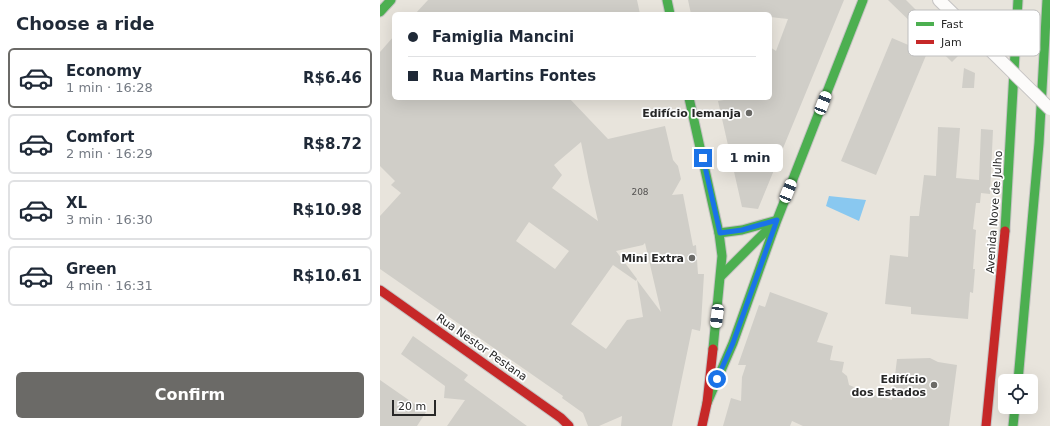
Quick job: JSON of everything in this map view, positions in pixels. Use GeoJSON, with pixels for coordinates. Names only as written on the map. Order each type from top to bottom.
{"type":"FeatureCollection","features":[{"type":"Feature","properties":{"kind":"main road"},"geometry":{"type":"LineString","coordinates":[[380,12],[391,0]]}},
{"type":"Feature","properties":{"kind":"main road"},"geometry":{"type":"LineString","coordinates":[[667,0],[670,12]]}},
{"type":"Feature","properties":{"kind":"main road"},"geometry":{"type":"LineString","coordinates":[[707,403],[733,343],[777,220],[863,0]]}},
{"type":"Feature","properties":{"kind":"main road","name":"Avenida Nove de Julho"},"geometry":{"type":"LineString","coordinates":[[1018,0],[1018,10]]}},
{"type":"Feature","properties":{"kind":"main road"},"geometry":{"type":"LineString","coordinates":[[1019,374],[1036,178],[1045,53],[1047,0]]}},
{"type":"Feature","properties":{"kind":"main road","name":"Avenida Nove de Julho"},"geometry":{"type":"LineString","coordinates":[[986,426],[993,370],[1001,280],[1016,56]]}},
{"type":"Feature","properties":{"kind":"main road"},"geometry":{"type":"LineString","coordinates":[[689,100],[720,233],[722,256],[707,403],[702,426]]}},
{"type":"Feature","properties":{"kind":"main road"},"geometry":{"type":"LineString","coordinates":[[720,233],[742,230],[777,220]]}},
{"type":"Feature","properties":{"kind":"main road"},"geometry":{"type":"LineString","coordinates":[[721,276],[777,220]]}},
{"type":"Feature","properties":{"kind":"main road","name":"Rua Nestor Pestana"},"geometry":{"type":"LineString","coordinates":[[380,290],[561,418],[568,426]]}},
{"type":"Feature","properties":{"kind":"main road"},"geometry":{"type":"LineString","coordinates":[[1013,426],[1014,414]]}},
{"type":"Feature","properties":{"kind":"street"},"geometry":{"type":"LineString","coordinates":[[939,0],[949,10]]}},
{"type":"Feature","properties":{"kind":"street"},"geometry":{"type":"LineString","coordinates":[[997,56],[1050,109]]}},
{"type":"Feature","properties":{"kind":"water"},"geometry":{"type":"Polygon","coordinates":[[[829,196],[866,200],[859,221],[826,206],[829,196]]]}},
{"type":"Feature","properties":{"kind":"building"},"geometry":{"type":"Polygon","coordinates":[[[428,0],[637,0],[640,12],[417,12],[428,0]]]}},
{"type":"Feature","properties":{"kind":"building"},"geometry":{"type":"Polygon","coordinates":[[[688,0],[844,0],[758,209],[742,207],[718,101],[772,100],[772,48],[776,51],[788,19],[772,17],[772,12],[691,12],[688,0]]]}},
{"type":"Feature","properties":{"kind":"building"},"geometry":{"type":"Polygon","coordinates":[[[888,0],[906,0],[916,10],[908,10],[908,19],[888,0]]]}},
{"type":"Feature","properties":{"kind":"building"},"geometry":{"type":"Polygon","coordinates":[[[392,38],[392,100],[571,100],[608,139],[665,126],[673,160],[678,166],[681,179],[672,195],[683,194],[693,246],[696,245],[698,274],[704,274],[700,331],[692,329],[672,426],[621,426],[622,416],[599,426],[588,426],[583,413],[562,398],[563,396],[380,269],[380,216],[401,193],[391,185],[395,181],[380,166],[380,52],[392,38]],[[581,142],[554,165],[562,175],[552,188],[598,221],[581,142]],[[529,222],[516,241],[555,269],[569,251],[529,222]],[[645,243],[643,245],[616,251],[637,279],[636,281],[613,265],[571,324],[606,349],[627,320],[643,317],[637,280],[661,312],[645,243]]]}},
{"type":"Feature","properties":{"kind":"building"},"geometry":{"type":"Polygon","coordinates":[[[892,38],[908,45],[908,56],[926,56],[876,175],[841,161],[892,38]]]}},
{"type":"Feature","properties":{"kind":"building"},"geometry":{"type":"Polygon","coordinates":[[[946,56],[958,56],[952,62],[946,56]]]}},
{"type":"Feature","properties":{"kind":"building"},"geometry":{"type":"Polygon","coordinates":[[[964,68],[975,73],[974,88],[962,88],[964,68]]]}},
{"type":"Feature","properties":{"kind":"building"},"geometry":{"type":"Polygon","coordinates":[[[938,127],[960,128],[956,178],[979,180],[981,129],[993,130],[990,194],[981,193],[980,203],[976,203],[973,229],[976,230],[973,269],[975,269],[973,293],[970,292],[968,319],[911,314],[911,307],[885,304],[890,255],[908,257],[910,216],[919,216],[924,175],[936,176],[938,127]]]}},
{"type":"Feature","properties":{"kind":"building"},"geometry":{"type":"Polygon","coordinates":[[[770,292],[828,313],[817,342],[833,346],[830,360],[844,362],[842,372],[847,376],[849,385],[854,387],[853,389],[892,400],[897,359],[930,358],[938,362],[957,365],[949,426],[803,426],[792,421],[790,426],[723,426],[731,398],[741,401],[742,377],[746,365],[738,365],[759,305],[765,307],[770,292]]]}},
{"type":"Feature","properties":{"kind":"building"},"geometry":{"type":"Polygon","coordinates":[[[413,336],[468,375],[464,380],[527,426],[447,426],[465,400],[444,398],[445,386],[401,354],[413,336]]]}},
{"type":"Feature","properties":{"kind":"building"},"geometry":{"type":"Polygon","coordinates":[[[380,380],[426,412],[417,426],[380,426],[380,380]]]}},
{"type":"Feature","properties":{"kind":"traffic: fast"},"geometry":{"type":"LineString","coordinates":[[380,12],[391,0]]}},
{"type":"Feature","properties":{"kind":"traffic: fast"},"geometry":{"type":"LineString","coordinates":[[667,0],[670,12]]}},
{"type":"Feature","properties":{"kind":"traffic: fast"},"geometry":{"type":"LineString","coordinates":[[707,403],[733,343],[777,220],[863,0]]}},
{"type":"Feature","properties":{"kind":"traffic: fast"},"geometry":{"type":"LineString","coordinates":[[1017,10],[1018,0]]}},
{"type":"Feature","properties":{"kind":"traffic: fast"},"geometry":{"type":"LineString","coordinates":[[1019,374],[1039,143],[1047,0]]}},
{"type":"Feature","properties":{"kind":"traffic: fast"},"geometry":{"type":"LineString","coordinates":[[1005,231],[1015,56]]}},
{"type":"Feature","properties":{"kind":"traffic: fast"},"geometry":{"type":"LineString","coordinates":[[689,100],[719,233],[722,256],[713,349]]}},
{"type":"Feature","properties":{"kind":"traffic: fast"},"geometry":{"type":"LineString","coordinates":[[719,233],[742,230],[774,221]]}},
{"type":"Feature","properties":{"kind":"traffic: fast"},"geometry":{"type":"LineString","coordinates":[[721,276],[774,223]]}},
{"type":"Feature","properties":{"kind":"traffic: fast"},"geometry":{"type":"LineString","coordinates":[[1013,426],[1014,414]]}},
{"type":"Feature","properties":{"kind":"traffic: jam"},"geometry":{"type":"LineString","coordinates":[[986,426],[1005,231]]}},
{"type":"Feature","properties":{"kind":"traffic: jam"},"geometry":{"type":"LineString","coordinates":[[380,290],[561,418],[569,426]]}},
{"type":"Feature","properties":{"kind":"traffic: jam"},"geometry":{"type":"LineString","coordinates":[[702,426],[707,403],[713,349]]}},
{"type":"Feature","properties":{"kind":"place","name":"Edifício Iemanja"},"geometry":{"type":"Point","coordinates":[749,113]}},
{"type":"Feature","properties":{"kind":"place","name":"Mini Extra"},"geometry":{"type":"Point","coordinates":[692,258]}},
{"type":"Feature","properties":{"kind":"place","name":"Edifício dos Estados"},"geometry":{"type":"Point","coordinates":[934,385]}},
{"type":"Feature","properties":{"kind":"route"},"geometry":{"type":"LineString","coordinates":[[703,158],[720,233],[742,230],[777,220],[733,343],[717,379]]}}]}
